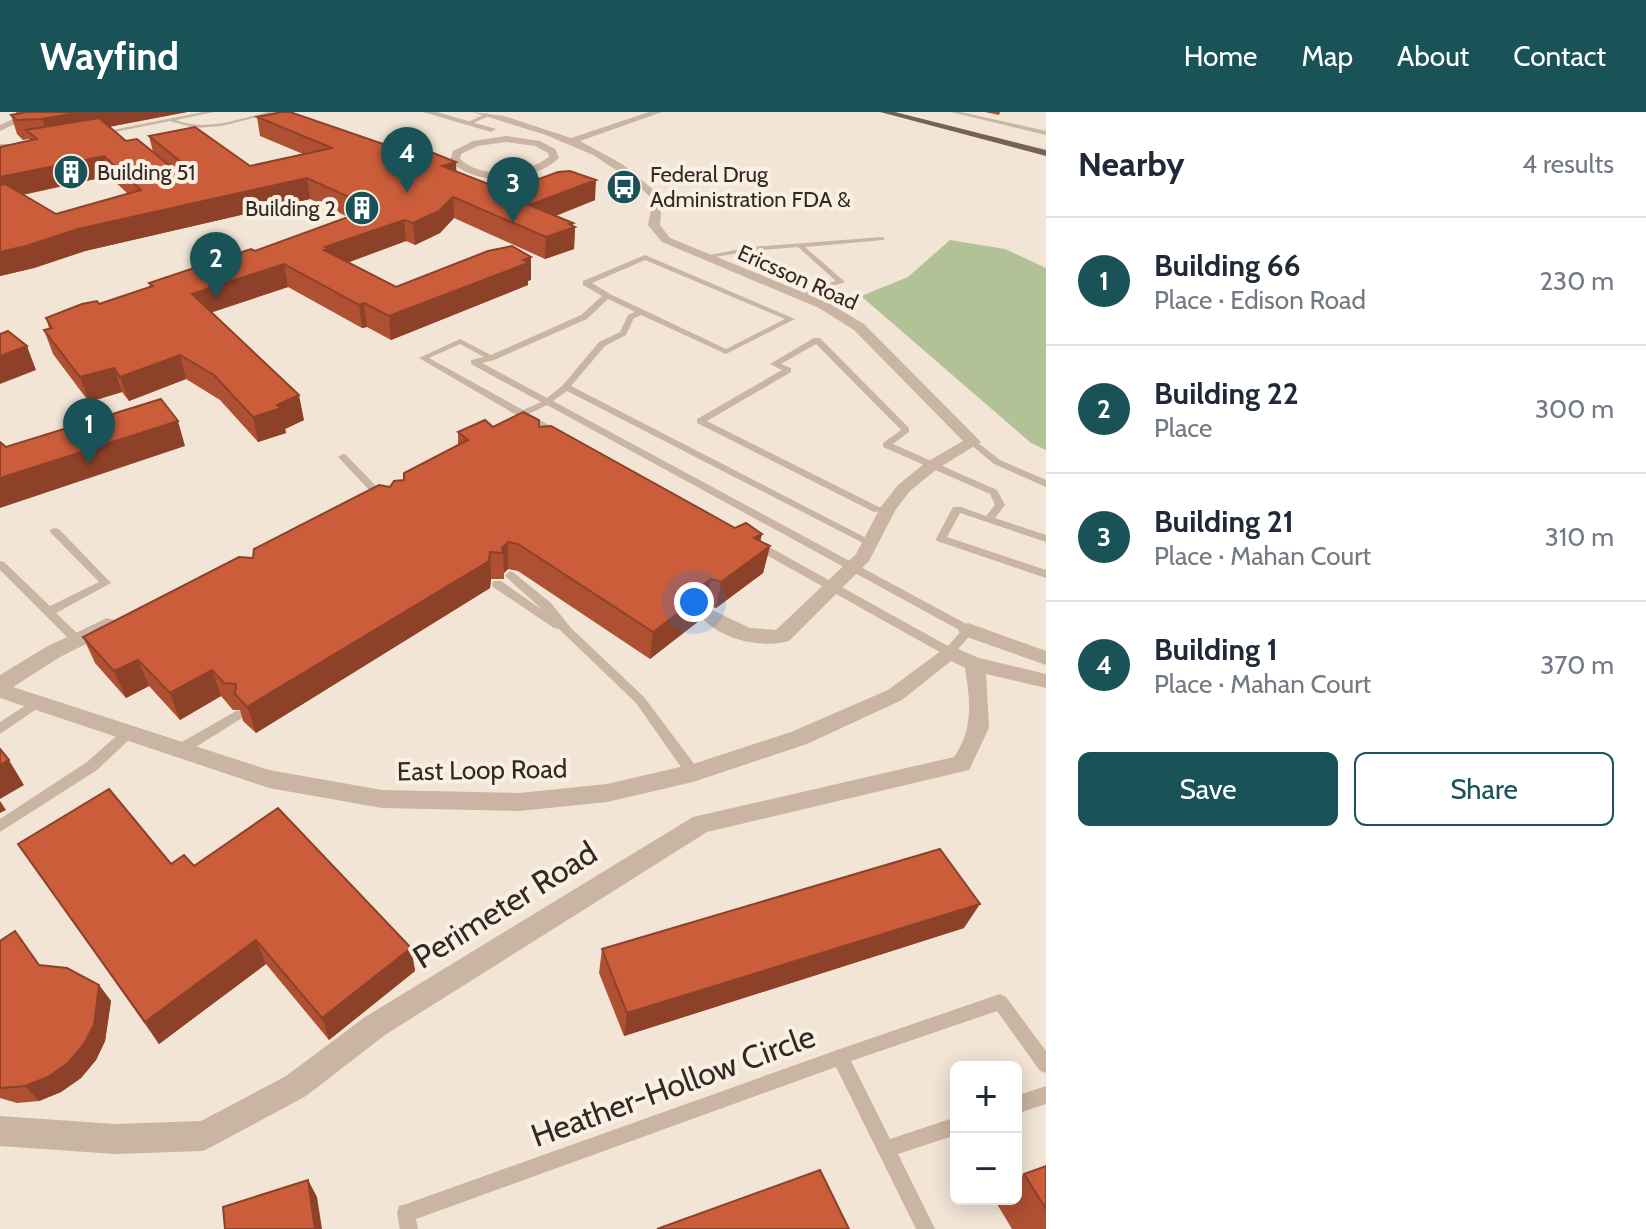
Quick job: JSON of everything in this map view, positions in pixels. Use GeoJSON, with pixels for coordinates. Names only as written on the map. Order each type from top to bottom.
{"type":"FeatureCollection","features":[{"type":"Feature","properties":{"kind":"main road"},"geometry":{"type":"LineString","coordinates":[[884,112],[1046,153]]}},
{"type":"Feature","properties":{"kind":"main road"},"geometry":{"type":"LineString","coordinates":[[923,112],[1046,142]]}},
{"type":"Feature","properties":{"kind":"street"},"geometry":{"type":"LineString","coordinates":[[0,117],[11,112]]}},
{"type":"Feature","properties":{"kind":"street"},"geometry":{"type":"LineString","coordinates":[[0,128],[36,112]]}},
{"type":"Feature","properties":{"kind":"street"},"geometry":{"type":"LineString","coordinates":[[428,112],[502,132],[506,139]]}},
{"type":"Feature","properties":{"kind":"street"},"geometry":{"type":"LineString","coordinates":[[476,112],[572,141],[613,162],[650,191]]}},
{"type":"Feature","properties":{"kind":"street"},"geometry":{"type":"LineString","coordinates":[[570,157],[552,152],[528,141],[506,139],[465,147],[456,153],[455,160],[474,172],[513,174],[542,168],[552,152],[572,141],[658,112]]}},
{"type":"Feature","properties":{"kind":"street"},"geometry":{"type":"LineString","coordinates":[[528,141],[565,129]]}},
{"type":"Feature","properties":{"kind":"street"},"geometry":{"type":"LineString","coordinates":[[583,160],[650,191]]}},
{"type":"Feature","properties":{"kind":"street","name":"Ericsson Road"},"geometry":{"type":"LineString","coordinates":[[650,191],[658,199],[654,225],[661,236],[703,257],[799,295],[859,327],[973,442]]}},
{"type":"Feature","properties":{"kind":"street"},"geometry":{"type":"LineString","coordinates":[[708,614],[735,631],[769,639],[782,636],[853,568],[871,543],[888,508],[904,488],[931,466],[973,442]]}},
{"type":"Feature","properties":{"kind":"street"},"geometry":{"type":"LineString","coordinates":[[0,688],[77,640],[126,616]]}},
{"type":"Feature","properties":{"kind":"street"},"geometry":{"type":"LineString","coordinates":[[968,630],[1046,658]]}},
{"type":"Feature","properties":{"kind":"street"},"geometry":{"type":"LineString","coordinates":[[949,652],[974,664],[1046,681]]}},
{"type":"Feature","properties":{"kind":"street","name":"East Loop Road"},"geometry":{"type":"LineString","coordinates":[[0,688],[127,734],[269,779],[382,799],[519,802],[607,793],[693,773],[799,738],[895,695],[949,652]]}},
{"type":"Feature","properties":{"kind":"street","name":"Perimeter Road"},"geometry":{"type":"LineString","coordinates":[[0,1131],[115,1139],[203,1136],[296,1086],[375,1026],[701,824],[961,764],[976,745],[981,711],[974,664]]}},
{"type":"Feature","properties":{"kind":"lane"},"geometry":{"type":"LineString","coordinates":[[91,133],[211,112]]}},
{"type":"Feature","properties":{"kind":"lane"},"geometry":{"type":"LineString","coordinates":[[171,120],[184,127],[202,126],[274,112]]}},
{"type":"Feature","properties":{"kind":"lane"},"geometry":{"type":"LineString","coordinates":[[954,112],[1046,133]]}},
{"type":"Feature","properties":{"kind":"lane"},"geometry":{"type":"LineString","coordinates":[[469,123],[487,115]]}},
{"type":"Feature","properties":{"kind":"lane"},"geometry":{"type":"LineString","coordinates":[[116,130],[125,137]]}},
{"type":"Feature","properties":{"kind":"lane"},"geometry":{"type":"LineString","coordinates":[[0,146],[28,145]]}},
{"type":"Feature","properties":{"kind":"lane"},"geometry":{"type":"LineString","coordinates":[[703,257],[882,239]]}},
{"type":"Feature","properties":{"kind":"lane"},"geometry":{"type":"LineString","coordinates":[[799,245],[841,282],[799,295]]}},
{"type":"Feature","properties":{"kind":"lane"},"geometry":{"type":"LineString","coordinates":[[645,257],[791,319],[726,352],[640,312],[586,283],[645,257]]}},
{"type":"Feature","properties":{"kind":"lane"},"geometry":{"type":"LineString","coordinates":[[448,372],[491,358],[584,317],[607,296]]}},
{"type":"Feature","properties":{"kind":"lane"},"geometry":{"type":"LineString","coordinates":[[521,414],[547,402],[566,387],[602,344],[623,333],[631,317],[640,312]]}},
{"type":"Feature","properties":{"kind":"lane"},"geometry":{"type":"LineString","coordinates":[[888,508],[878,510],[700,421],[788,370],[774,364],[817,340],[906,430],[886,445],[999,497],[1000,505],[989,519]]}},
{"type":"Feature","properties":{"kind":"lane"},"geometry":{"type":"LineString","coordinates":[[474,362],[968,630],[949,652],[423,358],[460,341],[491,358]]}},
{"type":"Feature","properties":{"kind":"lane"},"geometry":{"type":"LineString","coordinates":[[566,387],[871,543]]}},
{"type":"Feature","properties":{"kind":"lane"},"geometry":{"type":"LineString","coordinates":[[554,443],[591,427]]}},
{"type":"Feature","properties":{"kind":"lane"},"geometry":{"type":"LineString","coordinates":[[973,442],[997,462],[1046,484]]}},
{"type":"Feature","properties":{"kind":"lane"},"geometry":{"type":"LineString","coordinates":[[343,457],[389,508]]}},
{"type":"Feature","properties":{"kind":"lane"},"geometry":{"type":"LineString","coordinates":[[375,490],[392,495]]}},
{"type":"Feature","properties":{"kind":"lane"},"geometry":{"type":"LineString","coordinates":[[704,513],[726,499]]}},
{"type":"Feature","properties":{"kind":"lane"},"geometry":{"type":"LineString","coordinates":[[1046,539],[957,509],[941,539],[1046,574]]}},
{"type":"Feature","properties":{"kind":"lane"},"geometry":{"type":"LineString","coordinates":[[48,612],[106,583],[55,531]]}},
{"type":"Feature","properties":{"kind":"lane"},"geometry":{"type":"LineString","coordinates":[[0,564],[77,640]]}},
{"type":"Feature","properties":{"kind":"lane"},"geometry":{"type":"LineString","coordinates":[[510,575],[547,606],[567,631],[640,700],[693,773]]}},
{"type":"Feature","properties":{"kind":"lane"},"geometry":{"type":"LineString","coordinates":[[0,582],[13,577]]}},
{"type":"Feature","properties":{"kind":"lane"},"geometry":{"type":"LineString","coordinates":[[497,584],[567,631]]}},
{"type":"Feature","properties":{"kind":"lane"},"geometry":{"type":"LineString","coordinates":[[0,729],[37,703]]}},
{"type":"Feature","properties":{"kind":"lane"},"geometry":{"type":"LineString","coordinates":[[178,751],[238,715]]}},
{"type":"Feature","properties":{"kind":"lane"},"geometry":{"type":"LineString","coordinates":[[0,826],[92,766],[127,734]]}},
{"type":"Feature","properties":{"kind":"lane"},"geometry":{"type":"LineString","coordinates":[[840,1057],[1000,1002],[1046,1065]]}},
{"type":"Feature","properties":{"kind":"lane","name":"Heather-Hollow Circle"},"geometry":{"type":"LineString","coordinates":[[409,1229],[406,1213],[840,1057],[926,1229]]}},
{"type":"Feature","properties":{"kind":"lane"},"geometry":{"type":"LineString","coordinates":[[1022,1103],[1046,1095]]}},
{"type":"Feature","properties":{"kind":"lane"},"geometry":{"type":"LineString","coordinates":[[886,1149],[950,1128]]}},
{"type":"Feature","properties":{"kind":"green space"},"geometry":{"type":"Polygon","coordinates":[[[950,240],[1005,249],[1046,268],[1046,450],[1031,443],[861,296],[908,277],[950,240]]]}},
{"type":"Feature","properties":{"kind":"building"},"geometry":{"type":"Polygon","coordinates":[[[21,112],[81,112],[42,119],[16,120],[11,115],[21,112]]]}},
{"type":"Feature","properties":{"kind":"building"},"geometry":{"type":"Polygon","coordinates":[[[290,112],[418,156],[431,152],[456,162],[442,166],[506,191],[558,172],[570,171],[596,180],[529,205],[573,223],[569,224],[575,227],[546,237],[453,197],[439,211],[413,223],[404,220],[325,247],[328,249],[324,250],[396,287],[488,251],[512,246],[531,257],[523,260],[528,263],[389,316],[364,303],[359,305],[284,264],[192,294],[299,395],[277,405],[281,408],[253,417],[214,375],[180,355],[120,377],[114,368],[80,377],[44,330],[52,328],[46,318],[82,304],[97,301],[99,304],[153,286],[149,283],[251,249],[255,251],[373,208],[307,178],[78,229],[0,252],[0,185],[5,184],[56,214],[141,190],[104,156],[0,177],[0,147],[37,139],[26,130],[99,118],[126,141],[137,139],[180,174],[185,173],[186,166],[149,136],[195,127],[250,166],[332,148],[257,117],[290,112]]]}},
{"type":"Feature","properties":{"kind":"building"},"geometry":{"type":"Polygon","coordinates":[[[8,331],[27,346],[0,356],[0,334],[8,331]]]}},
{"type":"Feature","properties":{"kind":"building"},"geometry":{"type":"Polygon","coordinates":[[[161,399],[178,421],[0,478],[0,442],[6,447],[161,399]]]}},
{"type":"Feature","properties":{"kind":"building"},"geometry":{"type":"Polygon","coordinates":[[[523,412],[539,420],[539,427],[551,426],[735,528],[746,523],[762,534],[754,538],[770,546],[721,582],[711,579],[702,585],[705,593],[653,632],[518,544],[508,542],[502,548],[503,553],[490,552],[489,561],[247,707],[235,694],[236,684],[224,683],[212,670],[170,693],[138,660],[114,671],[83,637],[239,557],[253,558],[254,549],[379,485],[390,487],[394,481],[404,480],[404,473],[468,440],[458,432],[485,420],[493,427],[523,412]]]}},
{"type":"Feature","properties":{"kind":"building"},"geometry":{"type":"Polygon","coordinates":[[[0,749],[9,760],[0,765],[0,749]]]}},
{"type":"Feature","properties":{"kind":"building"},"geometry":{"type":"Polygon","coordinates":[[[109,789],[171,864],[184,855],[194,866],[278,808],[411,948],[322,1018],[256,940],[145,1022],[18,844],[109,789]]]}},
{"type":"Feature","properties":{"kind":"building"},"geometry":{"type":"Polygon","coordinates":[[[940,849],[980,904],[627,1013],[602,949],[940,849]]]}},
{"type":"Feature","properties":{"kind":"building"},"geometry":{"type":"Polygon","coordinates":[[[15,931],[39,965],[67,968],[99,985],[94,1025],[84,1044],[68,1063],[48,1077],[25,1086],[0,1088],[0,941],[15,931]]]}},
{"type":"Feature","properties":{"kind":"building"},"geometry":{"type":"Polygon","coordinates":[[[1046,1166],[1046,1209],[1024,1174],[1046,1166]]]}},
{"type":"Feature","properties":{"kind":"building"},"geometry":{"type":"Polygon","coordinates":[[[820,1170],[849,1229],[657,1229],[820,1170]]]}},
{"type":"Feature","properties":{"kind":"building"},"geometry":{"type":"Polygon","coordinates":[[[308,1180],[315,1229],[225,1229],[223,1207],[308,1180]]]}},
{"type":"Feature","properties":{"kind":"place","name":"Building 51"},"geometry":{"type":"Point","coordinates":[71,172]}},
{"type":"Feature","properties":{"kind":"place","name":"Federal Drug Administration FDA &"},"geometry":{"type":"Point","coordinates":[624,187]}},
{"type":"Feature","properties":{"kind":"place","name":"Building 1"},"geometry":{"type":"Point","coordinates":[407,193]}},
{"type":"Feature","properties":{"kind":"place","name":"Building 2"},"geometry":{"type":"Point","coordinates":[362,208]}},
{"type":"Feature","properties":{"kind":"place","name":"Building 21"},"geometry":{"type":"Point","coordinates":[513,223]}},
{"type":"Feature","properties":{"kind":"place","name":"Building 22"},"geometry":{"type":"Point","coordinates":[216,298]}},
{"type":"Feature","properties":{"kind":"place","name":"Building 66"},"geometry":{"type":"Point","coordinates":[89,464]}}]}
